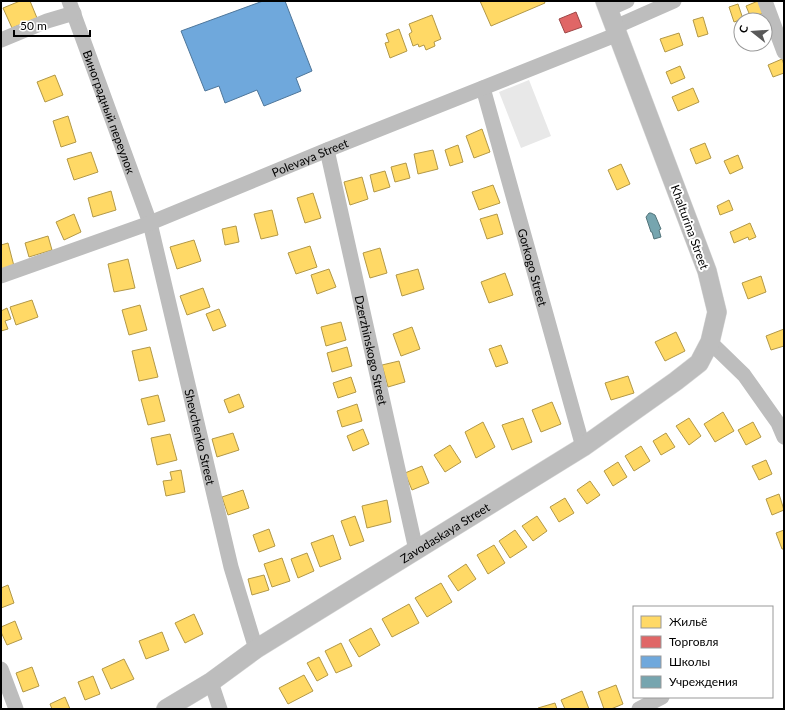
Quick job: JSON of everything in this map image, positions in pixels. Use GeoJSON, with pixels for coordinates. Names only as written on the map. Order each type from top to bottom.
{"type":"FeatureCollection","features":[{"type":"Feature","properties":{"kind":"main road","name":"Khalturina Street"},"geometry":{"type":"LineString","coordinates":[[607,5],[707,271],[717,312],[710,342]]}},
{"type":"Feature","properties":{"kind":"main road","name":"Zavodaskaya Street"},"geometry":{"type":"LineString","coordinates":[[166,709],[211,682],[256,649],[583,446],[676,381],[698,363],[710,342]]}},
{"type":"Feature","properties":{"kind":"street"},"geometry":{"type":"LineString","coordinates":[[607,5],[627,1]]}},
{"type":"Feature","properties":{"kind":"street","name":"Polevaya Street"},"geometry":{"type":"LineString","coordinates":[[1,276],[150,223],[483,88],[617,31],[674,1]]}},
{"type":"Feature","properties":{"kind":"street"},"geometry":{"type":"LineString","coordinates":[[765,1],[784,52]]}},
{"type":"Feature","properties":{"kind":"street"},"geometry":{"type":"LineString","coordinates":[[1,40],[48,21],[72,7]]}},
{"type":"Feature","properties":{"kind":"street","name":"Виноградный переулок"},"geometry":{"type":"LineString","coordinates":[[72,7],[150,223]]}},
{"type":"Feature","properties":{"kind":"street","name":"Gorkogo Street"},"geometry":{"type":"LineString","coordinates":[[483,88],[583,446]]}},
{"type":"Feature","properties":{"kind":"street","name":"Dzerzhinskogo Street"},"geometry":{"type":"LineString","coordinates":[[327,150],[416,550]]}},
{"type":"Feature","properties":{"kind":"street","name":"Shevchenko Street"},"geometry":{"type":"LineString","coordinates":[[150,223],[231,567],[256,649]]}},
{"type":"Feature","properties":{"kind":"street"},"geometry":{"type":"LineString","coordinates":[[710,342],[744,376],[778,423],[784,437]]}},
{"type":"Feature","properties":{"kind":"street"},"geometry":{"type":"LineString","coordinates":[[1,669],[16,709]]}},
{"type":"Feature","properties":{"kind":"street"},"geometry":{"type":"LineString","coordinates":[[211,682],[220,709]]}},
{"type":"Feature","properties":{"kind":"street"},"geometry":{"type":"LineString","coordinates":[[639,709],[660,698]]}},
{"type":"Feature","properties":{"kind":"shaded area"},"geometry":{"type":"Polygon","coordinates":[[[529,80],[551,136],[521,148],[499,92],[529,80]]]}},
{"type":"Feature","properties":{"kind":"building: Жильё"},"geometry":{"type":"Polygon","coordinates":[[[20,1],[30,1],[37,18],[12,28],[3,8],[20,1]]]}},
{"type":"Feature","properties":{"kind":"building: Жильё"},"geometry":{"type":"Polygon","coordinates":[[[480,1],[544,1],[545,3],[491,26],[480,1]]]}},
{"type":"Feature","properties":{"kind":"building: Жильё"},"geometry":{"type":"Polygon","coordinates":[[[758,1],[766,12],[748,12],[746,6],[758,1]]]}},
{"type":"Feature","properties":{"kind":"building: Жильё"},"geometry":{"type":"Polygon","coordinates":[[[738,4],[741,12],[733,12],[733,19],[729,7],[738,4]]]}},
{"type":"Feature","properties":{"kind":"building: Жильё"},"geometry":{"type":"Polygon","coordinates":[[[432,15],[441,39],[434,42],[435,46],[426,50],[424,45],[419,47],[418,44],[413,46],[409,34],[412,32],[409,24],[432,15]]]}},
{"type":"Feature","properties":{"kind":"building: Жильё"},"geometry":{"type":"Polygon","coordinates":[[[703,17],[708,34],[698,37],[693,20],[703,17]]]}},
{"type":"Feature","properties":{"kind":"building: Жильё"},"geometry":{"type":"Polygon","coordinates":[[[399,29],[407,51],[390,58],[385,43],[389,42],[386,34],[399,29]]]}},
{"type":"Feature","properties":{"kind":"building: Жильё"},"geometry":{"type":"Polygon","coordinates":[[[679,33],[683,45],[665,52],[660,39],[679,33]]]}},
{"type":"Feature","properties":{"kind":"building: Жильё"},"geometry":{"type":"Polygon","coordinates":[[[782,59],[784,73],[773,77],[768,65],[782,59]]]}},
{"type":"Feature","properties":{"kind":"building: Жильё"},"geometry":{"type":"Polygon","coordinates":[[[680,66],[685,78],[671,84],[666,72],[680,66]]]}},
{"type":"Feature","properties":{"kind":"building: Жильё"},"geometry":{"type":"Polygon","coordinates":[[[55,75],[63,95],[45,102],[37,82],[55,75]]]}},
{"type":"Feature","properties":{"kind":"building: Жильё"},"geometry":{"type":"Polygon","coordinates":[[[693,88],[699,102],[678,111],[672,97],[693,88]]]}},
{"type":"Feature","properties":{"kind":"building: Жильё"},"geometry":{"type":"Polygon","coordinates":[[[68,116],[76,142],[61,147],[53,121],[68,116]]]}},
{"type":"Feature","properties":{"kind":"building: Жильё"},"geometry":{"type":"Polygon","coordinates":[[[482,129],[490,152],[474,158],[466,136],[482,129]]]}},
{"type":"Feature","properties":{"kind":"building: Жильё"},"geometry":{"type":"Polygon","coordinates":[[[705,143],[711,158],[696,164],[690,149],[705,143]]]}},
{"type":"Feature","properties":{"kind":"building: Жильё"},"geometry":{"type":"Polygon","coordinates":[[[458,145],[463,162],[450,166],[445,150],[458,145]]]}},
{"type":"Feature","properties":{"kind":"building: Жильё"},"geometry":{"type":"Polygon","coordinates":[[[433,150],[438,169],[418,174],[414,154],[433,150]]]}},
{"type":"Feature","properties":{"kind":"building: Жильё"},"geometry":{"type":"Polygon","coordinates":[[[91,152],[98,172],[74,180],[67,159],[91,152]]]}},
{"type":"Feature","properties":{"kind":"building: Жильё"},"geometry":{"type":"Polygon","coordinates":[[[738,155],[743,168],[730,174],[724,161],[738,155]]]}},
{"type":"Feature","properties":{"kind":"building: Жильё"},"geometry":{"type":"Polygon","coordinates":[[[406,163],[410,178],[395,182],[391,167],[406,163]]]}},
{"type":"Feature","properties":{"kind":"building: Жильё"},"geometry":{"type":"Polygon","coordinates":[[[621,164],[630,184],[617,190],[608,170],[621,164]]]}},
{"type":"Feature","properties":{"kind":"building: Жильё"},"geometry":{"type":"Polygon","coordinates":[[[385,171],[390,187],[374,192],[370,175],[385,171]]]}},
{"type":"Feature","properties":{"kind":"building: Жильё"},"geometry":{"type":"Polygon","coordinates":[[[362,177],[368,199],[350,205],[344,182],[362,177]]]}},
{"type":"Feature","properties":{"kind":"building: Жильё"},"geometry":{"type":"Polygon","coordinates":[[[493,185],[500,203],[479,210],[472,192],[493,185]]]}},
{"type":"Feature","properties":{"kind":"building: Жильё"},"geometry":{"type":"Polygon","coordinates":[[[111,191],[116,210],[93,217],[88,198],[111,191]]]}},
{"type":"Feature","properties":{"kind":"building: Жильё"},"geometry":{"type":"Polygon","coordinates":[[[313,193],[321,218],[305,223],[297,198],[313,193]]]}},
{"type":"Feature","properties":{"kind":"building: Жильё"},"geometry":{"type":"Polygon","coordinates":[[[729,200],[733,210],[720,215],[717,206],[729,200]]]}},
{"type":"Feature","properties":{"kind":"building: Жильё"},"geometry":{"type":"Polygon","coordinates":[[[272,210],[278,235],[261,239],[254,214],[272,210]]]}},
{"type":"Feature","properties":{"kind":"building: Жильё"},"geometry":{"type":"Polygon","coordinates":[[[74,214],[81,232],[64,240],[56,222],[74,214]]]}},
{"type":"Feature","properties":{"kind":"building: Жильё"},"geometry":{"type":"Polygon","coordinates":[[[497,214],[503,234],[487,239],[480,219],[497,214]]]}},
{"type":"Feature","properties":{"kind":"building: Жильё"},"geometry":{"type":"Polygon","coordinates":[[[750,223],[756,237],[749,240],[748,237],[734,243],[730,232],[750,223]]]}},
{"type":"Feature","properties":{"kind":"building: Жильё"},"geometry":{"type":"Polygon","coordinates":[[[236,226],[239,242],[225,245],[222,229],[236,226]]]}},
{"type":"Feature","properties":{"kind":"building: Жильё"},"geometry":{"type":"Polygon","coordinates":[[[48,236],[52,250],[29,257],[25,243],[48,236]]]}},
{"type":"Feature","properties":{"kind":"building: Жильё"},"geometry":{"type":"Polygon","coordinates":[[[194,240],[201,261],[177,269],[170,247],[194,240]]]}},
{"type":"Feature","properties":{"kind":"building: Жильё"},"geometry":{"type":"Polygon","coordinates":[[[8,243],[14,266],[1,270],[1,245],[8,243]]]}},
{"type":"Feature","properties":{"kind":"building: Жильё"},"geometry":{"type":"Polygon","coordinates":[[[310,246],[317,267],[296,274],[288,253],[310,246]]]}},
{"type":"Feature","properties":{"kind":"building: Жильё"},"geometry":{"type":"Polygon","coordinates":[[[380,248],[387,273],[370,278],[363,253],[380,248]]]}},
{"type":"Feature","properties":{"kind":"building: Жильё"},"geometry":{"type":"Polygon","coordinates":[[[128,259],[135,288],[114,292],[108,264],[128,259]]]}},
{"type":"Feature","properties":{"kind":"building: Жильё"},"geometry":{"type":"Polygon","coordinates":[[[329,269],[336,287],[317,294],[311,275],[329,269]]]}},
{"type":"Feature","properties":{"kind":"building: Жильё"},"geometry":{"type":"Polygon","coordinates":[[[418,269],[424,289],[402,296],[396,275],[418,269]]]}},
{"type":"Feature","properties":{"kind":"building: Жильё"},"geometry":{"type":"Polygon","coordinates":[[[505,273],[513,295],[489,303],[481,282],[505,273]]]}},
{"type":"Feature","properties":{"kind":"building: Жильё"},"geometry":{"type":"Polygon","coordinates":[[[761,276],[766,292],[748,299],[742,283],[761,276]]]}},
{"type":"Feature","properties":{"kind":"building: Жильё"},"geometry":{"type":"Polygon","coordinates":[[[203,288],[210,307],[187,315],[180,296],[203,288]]]}},
{"type":"Feature","properties":{"kind":"building: Жильё"},"geometry":{"type":"Polygon","coordinates":[[[32,300],[38,317],[16,325],[10,307],[32,300]]]}},
{"type":"Feature","properties":{"kind":"building: Жильё"},"geometry":{"type":"Polygon","coordinates":[[[140,305],[147,330],[129,335],[122,310],[140,305]]]}},
{"type":"Feature","properties":{"kind":"building: Жильё"},"geometry":{"type":"Polygon","coordinates":[[[7,308],[11,319],[5,321],[8,329],[1,331],[1,311],[7,308]]]}},
{"type":"Feature","properties":{"kind":"building: Жильё"},"geometry":{"type":"Polygon","coordinates":[[[219,309],[226,326],[213,331],[206,314],[219,309]]]}},
{"type":"Feature","properties":{"kind":"building: Жильё"},"geometry":{"type":"Polygon","coordinates":[[[341,322],[346,340],[326,346],[321,327],[341,322]]]}},
{"type":"Feature","properties":{"kind":"building: Жильё"},"geometry":{"type":"Polygon","coordinates":[[[412,327],[420,349],[401,356],[393,334],[412,327]]]}},
{"type":"Feature","properties":{"kind":"building: Жильё"},"geometry":{"type":"Polygon","coordinates":[[[784,329],[784,346],[771,350],[766,336],[784,329]]]}},
{"type":"Feature","properties":{"kind":"building: Жильё"},"geometry":{"type":"Polygon","coordinates":[[[676,332],[685,351],[665,361],[655,342],[676,332]]]}},
{"type":"Feature","properties":{"kind":"building: Жильё"},"geometry":{"type":"Polygon","coordinates":[[[501,345],[508,363],[496,367],[489,349],[501,345]]]}},
{"type":"Feature","properties":{"kind":"building: Жильё"},"geometry":{"type":"Polygon","coordinates":[[[150,347],[158,377],[139,381],[132,351],[150,347]]]}},
{"type":"Feature","properties":{"kind":"building: Жильё"},"geometry":{"type":"Polygon","coordinates":[[[347,347],[352,366],[332,372],[327,353],[347,347]]]}},
{"type":"Feature","properties":{"kind":"building: Жильё"},"geometry":{"type":"Polygon","coordinates":[[[399,361],[405,382],[388,387],[382,365],[399,361]]]}},
{"type":"Feature","properties":{"kind":"building: Жильё"},"geometry":{"type":"Polygon","coordinates":[[[628,376],[634,393],[611,400],[605,383],[628,376]]]}},
{"type":"Feature","properties":{"kind":"building: Жильё"},"geometry":{"type":"Polygon","coordinates":[[[351,377],[356,392],[338,398],[333,383],[351,377]]]}},
{"type":"Feature","properties":{"kind":"building: Жильё"},"geometry":{"type":"Polygon","coordinates":[[[239,394],[244,407],[229,413],[224,400],[239,394]]]}},
{"type":"Feature","properties":{"kind":"building: Жильё"},"geometry":{"type":"Polygon","coordinates":[[[158,395],[165,421],[148,425],[141,399],[158,395]]]}},
{"type":"Feature","properties":{"kind":"building: Жильё"},"geometry":{"type":"Polygon","coordinates":[[[552,402],[561,424],[541,432],[532,410],[552,402]]]}},
{"type":"Feature","properties":{"kind":"building: Жильё"},"geometry":{"type":"Polygon","coordinates":[[[357,404],[362,421],[342,427],[337,411],[357,404]]]}},
{"type":"Feature","properties":{"kind":"building: Жильё"},"geometry":{"type":"Polygon","coordinates":[[[723,412],[734,431],[715,442],[704,424],[723,412]]]}},
{"type":"Feature","properties":{"kind":"building: Жильё"},"geometry":{"type":"Polygon","coordinates":[[[523,418],[532,442],[512,450],[502,425],[523,418]]]}},
{"type":"Feature","properties":{"kind":"building: Жильё"},"geometry":{"type":"Polygon","coordinates":[[[689,418],[701,436],[689,445],[676,426],[689,418]]]}},
{"type":"Feature","properties":{"kind":"building: Жильё"},"geometry":{"type":"Polygon","coordinates":[[[483,422],[495,447],[476,458],[465,432],[483,422]]]}},
{"type":"Feature","properties":{"kind":"building: Жильё"},"geometry":{"type":"Polygon","coordinates":[[[753,422],[761,437],[746,445],[738,430],[753,422]]]}},
{"type":"Feature","properties":{"kind":"building: Жильё"},"geometry":{"type":"Polygon","coordinates":[[[363,429],[369,444],[353,451],[347,436],[363,429]]]}},
{"type":"Feature","properties":{"kind":"building: Жильё"},"geometry":{"type":"Polygon","coordinates":[[[233,433],[239,450],[217,457],[212,439],[233,433]]]}},
{"type":"Feature","properties":{"kind":"building: Жильё"},"geometry":{"type":"Polygon","coordinates":[[[666,433],[675,447],[661,455],[653,441],[666,433]]]}},
{"type":"Feature","properties":{"kind":"building: Жильё"},"geometry":{"type":"Polygon","coordinates":[[[170,434],[177,460],[157,465],[151,438],[170,434]]]}},
{"type":"Feature","properties":{"kind":"building: Жильё"},"geometry":{"type":"Polygon","coordinates":[[[450,445],[461,462],[445,472],[434,455],[450,445]]]}},
{"type":"Feature","properties":{"kind":"building: Жильё"},"geometry":{"type":"Polygon","coordinates":[[[641,446],[650,461],[634,471],[625,456],[641,446]]]}},
{"type":"Feature","properties":{"kind":"building: Жильё"},"geometry":{"type":"Polygon","coordinates":[[[766,460],[772,474],[759,480],[752,466],[766,460]]]}},
{"type":"Feature","properties":{"kind":"building: Жильё"},"geometry":{"type":"Polygon","coordinates":[[[618,462],[627,477],[613,486],[604,471],[618,462]]]}},
{"type":"Feature","properties":{"kind":"building: Жильё"},"geometry":{"type":"Polygon","coordinates":[[[422,466],[429,483],[412,490],[405,473],[422,466]]]}},
{"type":"Feature","properties":{"kind":"building: Жильё"},"geometry":{"type":"Polygon","coordinates":[[[181,470],[185,492],[166,496],[163,481],[172,480],[170,472],[181,470]]]}},
{"type":"Feature","properties":{"kind":"building: Жильё"},"geometry":{"type":"Polygon","coordinates":[[[590,481],[600,495],[587,504],[577,490],[590,481]]]}},
{"type":"Feature","properties":{"kind":"building: Жильё"},"geometry":{"type":"Polygon","coordinates":[[[243,490],[249,508],[228,515],[222,497],[243,490]]]}},
{"type":"Feature","properties":{"kind":"building: Жильё"},"geometry":{"type":"Polygon","coordinates":[[[779,494],[784,510],[772,515],[766,499],[779,494]]]}},
{"type":"Feature","properties":{"kind":"building: Жильё"},"geometry":{"type":"Polygon","coordinates":[[[565,498],[574,513],[559,522],[550,507],[565,498]]]}},
{"type":"Feature","properties":{"kind":"building: Жильё"},"geometry":{"type":"Polygon","coordinates":[[[387,500],[391,522],[367,528],[362,506],[387,500]]]}},
{"type":"Feature","properties":{"kind":"building: Жильё"},"geometry":{"type":"Polygon","coordinates":[[[355,516],[364,541],[350,546],[341,521],[355,516]]]}},
{"type":"Feature","properties":{"kind":"building: Жильё"},"geometry":{"type":"Polygon","coordinates":[[[537,516],[547,531],[533,541],[522,526],[537,516]]]}},
{"type":"Feature","properties":{"kind":"building: Жильё"},"geometry":{"type":"Polygon","coordinates":[[[269,529],[275,546],[259,552],[253,535],[269,529]]]}},
{"type":"Feature","properties":{"kind":"building: Жильё"},"geometry":{"type":"Polygon","coordinates":[[[515,530],[527,547],[510,558],[499,541],[515,530]]]}},
{"type":"Feature","properties":{"kind":"building: Жильё"},"geometry":{"type":"Polygon","coordinates":[[[784,530],[784,549],[782,549],[776,533],[784,530]]]}},
{"type":"Feature","properties":{"kind":"building: Жильё"},"geometry":{"type":"Polygon","coordinates":[[[333,535],[341,559],[320,567],[311,543],[333,535]]]}},
{"type":"Feature","properties":{"kind":"building: Жильё"},"geometry":{"type":"Polygon","coordinates":[[[494,545],[505,563],[488,574],[477,555],[494,545]]]}},
{"type":"Feature","properties":{"kind":"building: Жильё"},"geometry":{"type":"Polygon","coordinates":[[[307,553],[314,571],[298,578],[291,559],[307,553]]]}},
{"type":"Feature","properties":{"kind":"building: Жильё"},"geometry":{"type":"Polygon","coordinates":[[[282,558],[290,581],[272,587],[264,564],[282,558]]]}},
{"type":"Feature","properties":{"kind":"building: Жильё"},"geometry":{"type":"Polygon","coordinates":[[[466,564],[476,579],[458,591],[448,576],[466,564]]]}},
{"type":"Feature","properties":{"kind":"building: Жильё"},"geometry":{"type":"Polygon","coordinates":[[[264,575],[269,590],[252,595],[248,579],[264,575]]]}},
{"type":"Feature","properties":{"kind":"building: Жильё"},"geometry":{"type":"Polygon","coordinates":[[[441,583],[452,602],[427,617],[415,598],[441,583]]]}},
{"type":"Feature","properties":{"kind":"building: Жильё"},"geometry":{"type":"Polygon","coordinates":[[[8,585],[14,603],[1,608],[1,588],[8,585]]]}},
{"type":"Feature","properties":{"kind":"building: Жильё"},"geometry":{"type":"Polygon","coordinates":[[[409,604],[419,623],[392,637],[382,619],[409,604]]]}},
{"type":"Feature","properties":{"kind":"building: Жильё"},"geometry":{"type":"Polygon","coordinates":[[[194,614],[203,634],[185,643],[175,623],[194,614]]]}},
{"type":"Feature","properties":{"kind":"building: Жильё"},"geometry":{"type":"Polygon","coordinates":[[[15,621],[22,639],[7,645],[1,632],[1,627],[15,621]]]}},
{"type":"Feature","properties":{"kind":"building: Жильё"},"geometry":{"type":"Polygon","coordinates":[[[371,628],[380,645],[359,657],[349,640],[371,628]]]}},
{"type":"Feature","properties":{"kind":"building: Жильё"},"geometry":{"type":"Polygon","coordinates":[[[162,632],[169,650],[146,659],[139,641],[162,632]]]}},
{"type":"Feature","properties":{"kind":"building: Жильё"},"geometry":{"type":"Polygon","coordinates":[[[341,643],[352,666],[336,673],[325,651],[341,643]]]}},
{"type":"Feature","properties":{"kind":"building: Жильё"},"geometry":{"type":"Polygon","coordinates":[[[319,657],[328,675],[317,681],[307,663],[319,657]]]}},
{"type":"Feature","properties":{"kind":"building: Жильё"},"geometry":{"type":"Polygon","coordinates":[[[124,659],[134,679],[111,689],[102,669],[124,659]]]}},
{"type":"Feature","properties":{"kind":"building: Жильё"},"geometry":{"type":"Polygon","coordinates":[[[32,667],[39,686],[23,692],[16,673],[32,667]]]}},
{"type":"Feature","properties":{"kind":"building: Жильё"},"geometry":{"type":"Polygon","coordinates":[[[304,675],[313,691],[288,704],[279,688],[304,675]]]}},
{"type":"Feature","properties":{"kind":"building: Жильё"},"geometry":{"type":"Polygon","coordinates":[[[93,676],[100,694],[85,700],[78,682],[93,676]]]}},
{"type":"Feature","properties":{"kind":"building: Жильё"},"geometry":{"type":"Polygon","coordinates":[[[616,685],[623,704],[611,709],[604,709],[598,692],[616,685]]]}},
{"type":"Feature","properties":{"kind":"building: Жильё"},"geometry":{"type":"Polygon","coordinates":[[[582,691],[589,709],[565,709],[561,700],[582,691]]]}},
{"type":"Feature","properties":{"kind":"building: Жильё"},"geometry":{"type":"Polygon","coordinates":[[[65,697],[70,709],[52,709],[50,704],[65,697]]]}},
{"type":"Feature","properties":{"kind":"building: Жильё"},"geometry":{"type":"Polygon","coordinates":[[[555,703],[557,709],[538,709],[538,708],[555,703]]]}},
{"type":"Feature","properties":{"kind":"building: Торговля"},"geometry":{"type":"Polygon","coordinates":[[[576,12],[582,27],[565,33],[559,19],[576,12]]]}},
{"type":"Feature","properties":{"kind":"building: Школы"},"geometry":{"type":"Polygon","coordinates":[[[263,1],[285,1],[312,71],[296,78],[301,91],[264,106],[257,90],[225,103],[219,86],[205,91],[181,31],[263,1]]]}},
{"type":"Feature","properties":{"kind":"building: Учреждения"},"geometry":{"type":"Polygon","coordinates":[[[649,213],[655,215],[661,229],[659,230],[661,237],[654,239],[646,217],[649,213]]]}}]}
